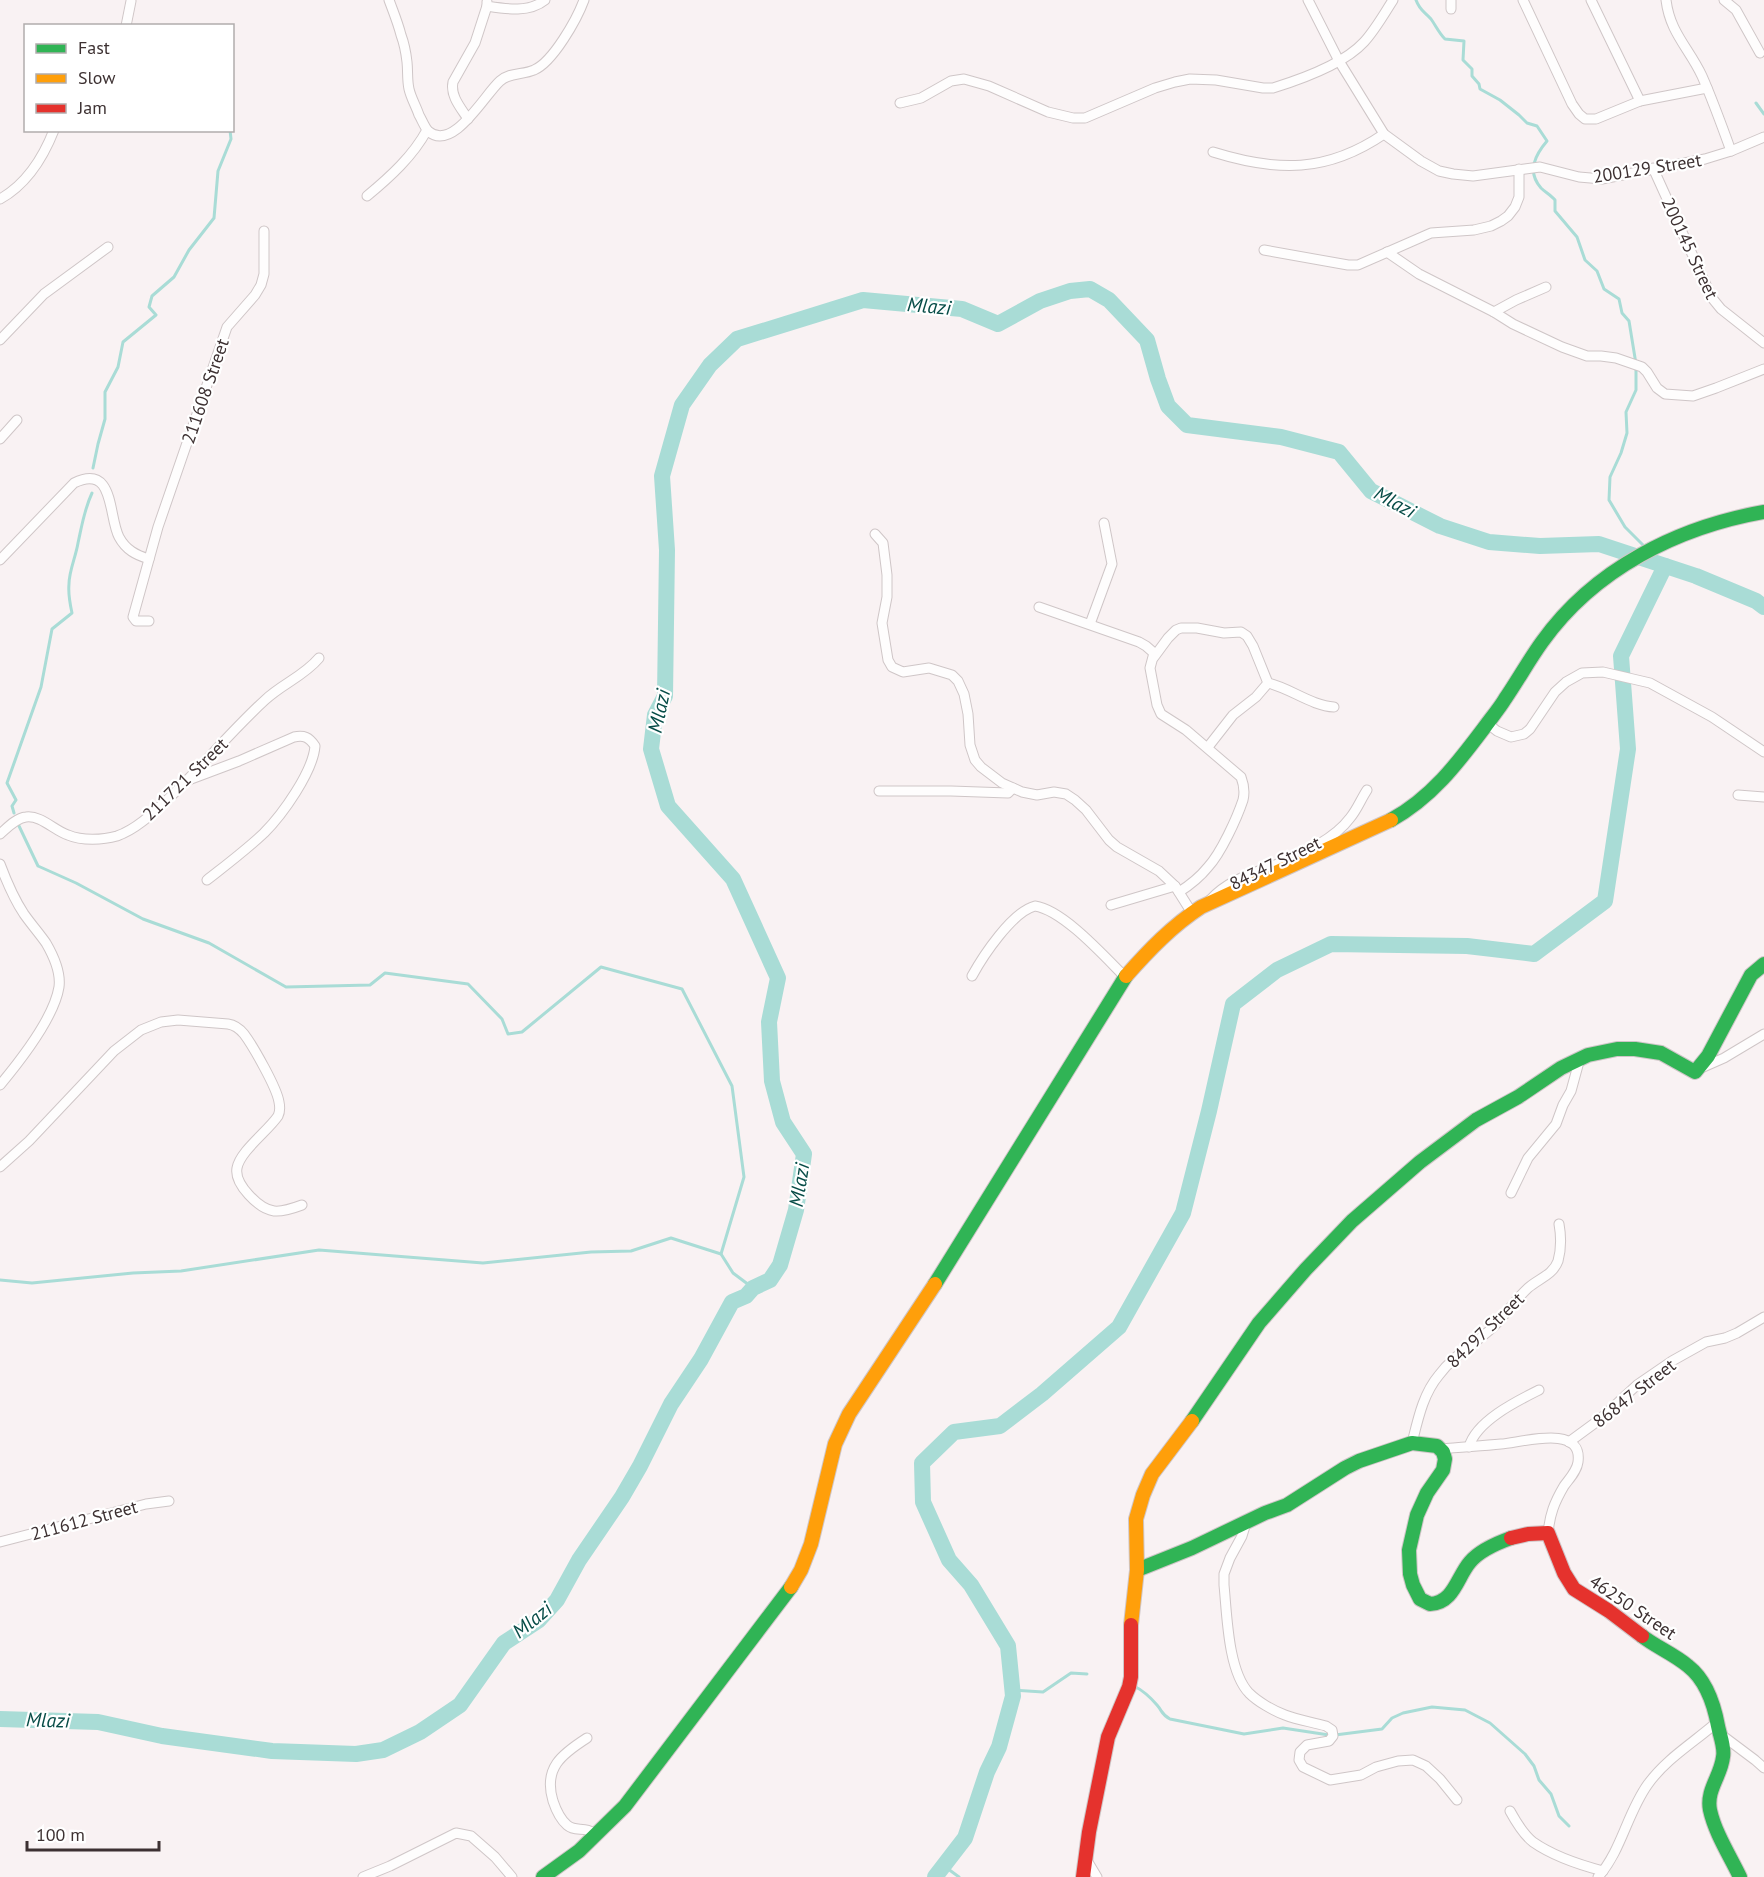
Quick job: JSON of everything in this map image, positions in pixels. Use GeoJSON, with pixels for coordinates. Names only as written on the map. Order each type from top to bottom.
{"type":"FeatureCollection","features":[{"type":"Feature","properties":{"kind":"street"},"geometry":{"type":"LineString","coordinates":[[389,0],[401,34],[409,87],[427,129],[433,134],[447,135],[453,133],[468,119],[501,80],[510,75],[528,72],[542,66],[572,26],[584,0]]}},
{"type":"Feature","properties":{"kind":"street"},"geometry":{"type":"LineString","coordinates":[[468,119],[453,95],[452,88],[453,82],[475,43],[487,3],[511,9],[537,5],[545,0]]}},
{"type":"Feature","properties":{"kind":"street","name":"200129 Street"},"geometry":{"type":"LineString","coordinates":[[1308,0],[1339,61],[1384,134],[1439,171],[1473,176],[1540,167],[1594,179],[1705,159],[1731,151],[1764,136]]}},
{"type":"Feature","properties":{"kind":"street"},"geometry":{"type":"LineString","coordinates":[[900,104],[921,98],[951,81],[964,79],[989,86],[1048,112],[1073,118],[1085,118],[1175,82],[1190,79],[1216,80],[1273,88],[1339,61],[1364,42],[1393,0]]}},
{"type":"Feature","properties":{"kind":"street"},"geometry":{"type":"LineString","coordinates":[[1523,0],[1572,104],[1578,114],[1585,119],[1596,119],[1640,101],[1707,88]]}},
{"type":"Feature","properties":{"kind":"street"},"geometry":{"type":"LineString","coordinates":[[1592,0],[1640,101]]}},
{"type":"Feature","properties":{"kind":"street"},"geometry":{"type":"LineString","coordinates":[[1666,0],[1672,27],[1698,67],[1731,151]]}},
{"type":"Feature","properties":{"kind":"street"},"geometry":{"type":"LineString","coordinates":[[1724,0],[1736,10],[1760,53]]}},
{"type":"Feature","properties":{"kind":"street"},"geometry":{"type":"LineString","coordinates":[[126,24],[131,2]]}},
{"type":"Feature","properties":{"kind":"street"},"geometry":{"type":"LineString","coordinates":[[367,196],[405,160],[421,142],[427,129]]}},
{"type":"Feature","properties":{"kind":"street"},"geometry":{"type":"LineString","coordinates":[[0,199],[27,177],[44,155],[53,132]]}},
{"type":"Feature","properties":{"kind":"street"},"geometry":{"type":"LineString","coordinates":[[1213,152],[1251,162],[1302,166],[1323,163],[1350,154],[1384,134]]}},
{"type":"Feature","properties":{"kind":"street","name":"200145 Street"},"geometry":{"type":"LineString","coordinates":[[1653,168],[1712,298],[1720,309],[1762,338]]}},
{"type":"Feature","properties":{"kind":"street"},"geometry":{"type":"LineString","coordinates":[[1264,250],[1358,265],[1431,233],[1474,230],[1491,226],[1508,216],[1515,207],[1519,197],[1522,169]]}},
{"type":"Feature","properties":{"kind":"street","name":"211608 Street"},"geometry":{"type":"LineString","coordinates":[[149,621],[136,621],[133,617],[149,559],[227,327],[261,285],[264,274],[264,231]]}},
{"type":"Feature","properties":{"kind":"street"},"geometry":{"type":"LineString","coordinates":[[0,340],[44,294],[108,247]]}},
{"type":"Feature","properties":{"kind":"street"},"geometry":{"type":"LineString","coordinates":[[1388,252],[1419,274],[1523,329],[1575,353],[1616,358],[1642,367],[1657,388],[1665,394],[1693,396],[1764,369]]}},
{"type":"Feature","properties":{"kind":"street"},"geometry":{"type":"LineString","coordinates":[[1494,312],[1546,288]]}},
{"type":"Feature","properties":{"kind":"street"},"geometry":{"type":"LineString","coordinates":[[0,439],[17,420]]}},
{"type":"Feature","properties":{"kind":"street"},"geometry":{"type":"LineString","coordinates":[[0,560],[74,483],[87,478],[96,480],[105,488],[110,497],[118,536],[127,549],[149,559]]}},
{"type":"Feature","properties":{"kind":"street"},"geometry":{"type":"LineString","coordinates":[[543,1877],[579,1851],[625,1806],[792,1585],[806,1557],[835,1444],[849,1414],[914,1318],[1125,977],[1158,941],[1196,910],[1402,816],[1420,803],[1442,783],[1509,695],[1539,646],[1564,616],[1610,576],[1648,551],[1690,531],[1739,516],[1764,512]]}},
{"type":"Feature","properties":{"kind":"street"},"geometry":{"type":"LineString","coordinates":[[1090,624],[1112,564],[1104,523]]}},
{"type":"Feature","properties":{"kind":"street"},"geometry":{"type":"LineString","coordinates":[[875,534],[883,543],[888,589],[882,623],[888,660],[892,667],[900,672],[929,668],[952,675],[958,681],[964,694],[972,753],[975,760],[986,771],[1002,783],[1022,792],[1037,795],[1054,792],[1066,794],[1086,810],[1109,840],[1159,871],[1196,910]]}},
{"type":"Feature","properties":{"kind":"street"},"geometry":{"type":"LineString","coordinates":[[1039,607],[1139,642],[1152,650],[1154,657]]}},
{"type":"Feature","properties":{"kind":"street"},"geometry":{"type":"LineString","coordinates":[[1111,905],[1180,893],[1214,860],[1225,842],[1243,800],[1244,786],[1241,777],[1208,747],[1161,714],[1157,705],[1150,668],[1154,657],[1176,630],[1197,628],[1224,633],[1241,632],[1247,636],[1253,646],[1269,683],[1321,705],[1334,707]]}},
{"type":"Feature","properties":{"kind":"street","name":"211721 Street"},"geometry":{"type":"LineString","coordinates":[[0,834],[17,820],[27,817],[39,820],[68,836],[87,839],[116,836],[126,832],[142,822],[189,779],[265,700],[305,673],[319,658]]}},
{"type":"Feature","properties":{"kind":"street"},"geometry":{"type":"LineString","coordinates":[[1487,723],[1497,731],[1511,737],[1524,734],[1530,729],[1555,692],[1566,682],[1587,672],[1612,673],[1650,683],[1712,717],[1764,752]]}},
{"type":"Feature","properties":{"kind":"street"},"geometry":{"type":"LineString","coordinates":[[1208,747],[1233,714],[1247,705],[1269,683]]}},
{"type":"Feature","properties":{"kind":"street"},"geometry":{"type":"LineString","coordinates":[[189,779],[239,761],[294,737],[307,737],[315,746],[309,770],[297,791],[266,831],[207,880]]}},
{"type":"Feature","properties":{"kind":"street"},"geometry":{"type":"LineString","coordinates":[[879,791],[951,790],[1008,793],[1013,789]]}},
{"type":"Feature","properties":{"kind":"street","name":"84347 Street"},"geometry":{"type":"LineString","coordinates":[[1196,910],[1233,881],[1276,864],[1323,841],[1350,819],[1367,790]]}},
{"type":"Feature","properties":{"kind":"street"},"geometry":{"type":"LineString","coordinates":[[1738,795],[1764,797]]}},
{"type":"Feature","properties":{"kind":"street"},"geometry":{"type":"LineString","coordinates":[[0,864],[21,910],[53,956],[58,970],[59,985],[44,1024],[0,1085]]}},
{"type":"Feature","properties":{"kind":"street"},"geometry":{"type":"LineString","coordinates":[[972,976],[1011,923],[1022,912],[1035,906],[1049,910],[1074,928],[1125,977]]}},
{"type":"Feature","properties":{"kind":"street"},"geometry":{"type":"LineString","coordinates":[[1699,1069],[1751,975],[1764,964]]}},
{"type":"Feature","properties":{"kind":"street"},"geometry":{"type":"LineString","coordinates":[[0,1167],[114,1051],[141,1030],[161,1022],[178,1020],[235,1025],[243,1034],[269,1078],[279,1101],[280,1111],[272,1124],[241,1157],[236,1169],[238,1177],[242,1186],[262,1207],[275,1211],[302,1205]]}},
{"type":"Feature","properties":{"kind":"street"},"geometry":{"type":"LineString","coordinates":[[1083,1877],[1108,1737],[1131,1677],[1130,1640],[1137,1570],[1136,1519],[1152,1474],[1188,1427],[1259,1323],[1352,1221],[1420,1162],[1476,1120],[1518,1097],[1561,1068],[1580,1058],[1617,1049],[1642,1049],[1660,1053],[1695,1071],[1724,1058],[1764,1034]]}},
{"type":"Feature","properties":{"kind":"street"},"geometry":{"type":"LineString","coordinates":[[1511,1193],[1528,1158],[1556,1124],[1580,1058]]}},
{"type":"Feature","properties":{"kind":"street","name":"84297 Street"},"geometry":{"type":"LineString","coordinates":[[1412,1443],[1430,1386],[1439,1374],[1497,1323],[1530,1286],[1553,1269],[1558,1260],[1559,1224]]}},
{"type":"Feature","properties":{"kind":"street","name":"86847 Street"},"geometry":{"type":"LineString","coordinates":[[1569,1442],[1599,1420],[1637,1385],[1672,1361],[1706,1342],[1737,1333],[1764,1317]]}},
{"type":"Feature","properties":{"kind":"street"},"geometry":{"type":"LineString","coordinates":[[1469,1447],[1475,1434],[1491,1419],[1539,1389]]}},
{"type":"Feature","properties":{"kind":"street"},"geometry":{"type":"LineString","coordinates":[[1137,1570],[1287,1505],[1352,1465],[1412,1443],[1431,1444],[1441,1449],[1445,1455],[1442,1469],[1426,1494],[1410,1533],[1410,1571],[1412,1584],[1421,1602],[1433,1605],[1453,1591],[1467,1566],[1488,1548],[1522,1535],[1548,1533],[1550,1514],[1578,1462],[1575,1449],[1569,1442],[1555,1438],[1441,1449]]}},
{"type":"Feature","properties":{"kind":"street","name":"211612 Street"},"geometry":{"type":"LineString","coordinates":[[0,1542],[146,1504],[169,1501]]}},
{"type":"Feature","properties":{"kind":"street"},"geometry":{"type":"LineString","coordinates":[[1246,1522],[1224,1574],[1234,1660],[1241,1681],[1249,1694],[1284,1715],[1326,1726],[1332,1730],[1333,1736],[1329,1741],[1307,1745],[1300,1752],[1299,1760],[1303,1767],[1330,1780],[1361,1775],[1376,1767],[1398,1761],[1413,1760],[1426,1766],[1457,1800]]}},
{"type":"Feature","properties":{"kind":"street","name":"46250 Street"},"geometry":{"type":"LineString","coordinates":[[1548,1533],[1563,1573],[1574,1589],[1609,1611],[1653,1645],[1683,1662],[1694,1672],[1711,1698],[1724,1754],[1710,1793],[1710,1809],[1740,1877]]}},
{"type":"Feature","properties":{"kind":"street"},"geometry":{"type":"LineString","coordinates":[[1510,1811],[1518,1825],[1532,1841],[1601,1874],[1618,1848],[1628,1820],[1647,1785],[1667,1763],[1718,1728],[1764,1768]]}},
{"type":"Feature","properties":{"kind":"street"},"geometry":{"type":"LineString","coordinates":[[587,1738],[570,1749],[557,1762],[550,1780],[551,1793],[556,1809],[568,1826],[589,1829],[597,1835]]}},
{"type":"Feature","properties":{"kind":"street"},"geometry":{"type":"LineString","coordinates":[[363,1877],[456,1833],[471,1836],[495,1857],[512,1877]]}},
{"type":"Feature","properties":{"kind":"street"},"geometry":{"type":"LineString","coordinates":[[1085,1857],[1097,1877]]}},
{"type":"Feature","properties":{"kind":"waterway"},"geometry":{"type":"LineString","coordinates":[[1416,0],[1445,39],[1464,41],[1463,60],[1472,69],[1472,76],[1480,89],[1500,100],[1527,123],[1537,126],[1547,141],[1539,151],[1534,163],[1536,182],[1555,200],[1555,211],[1577,237],[1585,260],[1597,271],[1604,289],[1619,299],[1622,313],[1629,321],[1636,364]]}},
{"type":"Feature","properties":{"kind":"waterway"},"geometry":{"type":"LineString","coordinates":[[1756,103],[1764,114]]}},
{"type":"Feature","properties":{"kind":"waterway"},"geometry":{"type":"LineString","coordinates":[[93,468],[105,419],[105,392],[118,367],[123,342],[156,315],[149,307],[152,296],[174,277],[189,250],[214,218],[218,171],[231,139],[230,132]]}},
{"type":"Feature","properties":{"kind":"waterway","name":"Mlazi"},"geometry":{"type":"LineString","coordinates":[[0,1719],[98,1722],[162,1736],[272,1751],[356,1754],[383,1750],[420,1732],[460,1705],[504,1643],[539,1620],[557,1600],[579,1560],[622,1497],[671,1404],[701,1359],[732,1302],[746,1296],[753,1288],[770,1280],[780,1265],[796,1210],[804,1154],[783,1122],[772,1081],[769,1022],[778,978],[733,879],[668,806],[651,749],[655,715],[665,696],[667,550],[662,476],[682,405],[710,365],[737,339],[863,300],[962,309],[998,324],[1040,301],[1070,291],[1090,289],[1109,300],[1147,340],[1168,406],[1187,425],[1281,437],[1339,452],[1371,491],[1440,526],[1489,542],[1540,546],[1599,544],[1696,576],[1756,601],[1764,607]]}},
{"type":"Feature","properties":{"kind":"waterway"},"geometry":{"type":"LineString","coordinates":[[1636,367],[1636,390],[1626,412],[1627,433],[1610,477],[1609,500],[1625,527],[1646,548]]}},
{"type":"Feature","properties":{"kind":"waterway"},"geometry":{"type":"LineString","coordinates":[[14,813],[12,806],[16,800],[7,783],[41,687],[52,629],[72,613],[69,591],[70,574],[92,493]]}},
{"type":"Feature","properties":{"kind":"waterway","name":"Mlazi"},"geometry":{"type":"LineString","coordinates":[[1650,553],[1660,564]]}},
{"type":"Feature","properties":{"kind":"waterway"},"geometry":{"type":"LineString","coordinates":[[935,1877],[965,1838],[987,1772],[999,1747],[1013,1696],[1008,1646],[971,1585],[949,1560],[923,1502],[922,1463],[954,1432],[1000,1426],[1042,1394],[1119,1327],[1183,1213],[1233,1004],[1277,970],[1331,944],[1467,946],[1534,954],[1605,901],[1628,749],[1621,656],[1665,566]]}},
{"type":"Feature","properties":{"kind":"waterway"},"geometry":{"type":"LineString","coordinates":[[19,826],[38,866],[76,883],[143,919],[209,943],[286,987],[370,985],[385,973],[468,984],[502,1019],[508,1034],[522,1032],[601,967],[682,989],[732,1086],[744,1177],[721,1254]]}},
{"type":"Feature","properties":{"kind":"waterway"},"geometry":{"type":"LineString","coordinates":[[0,1280],[32,1283],[133,1273],[181,1271],[319,1250],[483,1263],[591,1252],[631,1251],[671,1238],[721,1254],[733,1273],[753,1288]]}},
{"type":"Feature","properties":{"kind":"waterway"},"geometry":{"type":"LineString","coordinates":[[1012,1690],[1043,1692],[1071,1673],[1087,1674]]}},
{"type":"Feature","properties":{"kind":"waterway"},"geometry":{"type":"LineString","coordinates":[[1134,1686],[1149,1697],[1170,1719],[1244,1734],[1283,1728],[1329,1735]]}},
{"type":"Feature","properties":{"kind":"waterway"},"geometry":{"type":"LineString","coordinates":[[1335,1735],[1382,1729],[1392,1718],[1403,1713],[1432,1707],[1465,1710],[1490,1723],[1525,1754],[1534,1766],[1539,1780],[1551,1794],[1559,1816],[1569,1826]]}},
{"type":"Feature","properties":{"kind":"waterway"},"geometry":{"type":"LineString","coordinates":[[944,1866],[959,1877]]}},
{"type":"Feature","properties":{"kind":"traffic: fast"},"geometry":{"type":"LineString","coordinates":[[1391,820],[1431,791],[1453,767],[1500,706],[1542,642],[1563,616],[1587,593],[1640,555],[1670,540],[1700,528],[1764,512]]}},
{"type":"Feature","properties":{"kind":"traffic: fast"},"geometry":{"type":"LineString","coordinates":[[1192,1421],[1259,1323],[1306,1269],[1352,1221],[1420,1162],[1476,1120],[1518,1097],[1561,1068],[1588,1055],[1617,1049],[1661,1053],[1695,1072],[1708,1056],[1751,975],[1764,964]]}},
{"type":"Feature","properties":{"kind":"traffic: fast"},"geometry":{"type":"LineString","coordinates":[[935,1284],[1126,976]]}},
{"type":"Feature","properties":{"kind":"traffic: fast"},"geometry":{"type":"LineString","coordinates":[[1137,1570],[1287,1505],[1359,1461],[1412,1443],[1437,1446],[1443,1452],[1445,1459],[1443,1470],[1427,1493],[1417,1515],[1409,1550],[1410,1574],[1420,1599],[1430,1604],[1445,1599],[1474,1558],[1489,1547],[1511,1538]]}},
{"type":"Feature","properties":{"kind":"traffic: fast"},"geometry":{"type":"LineString","coordinates":[[543,1877],[579,1851],[625,1806],[791,1587]]}},
{"type":"Feature","properties":{"kind":"traffic: fast"},"geometry":{"type":"LineString","coordinates":[[1642,1636],[1688,1666],[1700,1678],[1708,1693],[1723,1746],[1722,1764],[1710,1796],[1710,1810],[1719,1836],[1740,1877]]}},
{"type":"Feature","properties":{"kind":"traffic: slow"},"geometry":{"type":"LineString","coordinates":[[1126,976],[1161,939],[1201,907],[1391,820]]}},
{"type":"Feature","properties":{"kind":"traffic: slow"},"geometry":{"type":"LineString","coordinates":[[791,1587],[801,1570],[811,1544],[835,1444],[849,1414],[935,1284]]}},
{"type":"Feature","properties":{"kind":"traffic: slow"},"geometry":{"type":"LineString","coordinates":[[1131,1625],[1137,1570],[1136,1519],[1143,1495],[1152,1474],[1192,1421]]}},
{"type":"Feature","properties":{"kind":"traffic: jam"},"geometry":{"type":"LineString","coordinates":[[1511,1538],[1548,1533],[1564,1573],[1574,1589],[1609,1611],[1642,1636]]}},
{"type":"Feature","properties":{"kind":"traffic: jam"},"geometry":{"type":"LineString","coordinates":[[1083,1877],[1089,1832],[1108,1737],[1131,1677],[1131,1625]]}}]}
